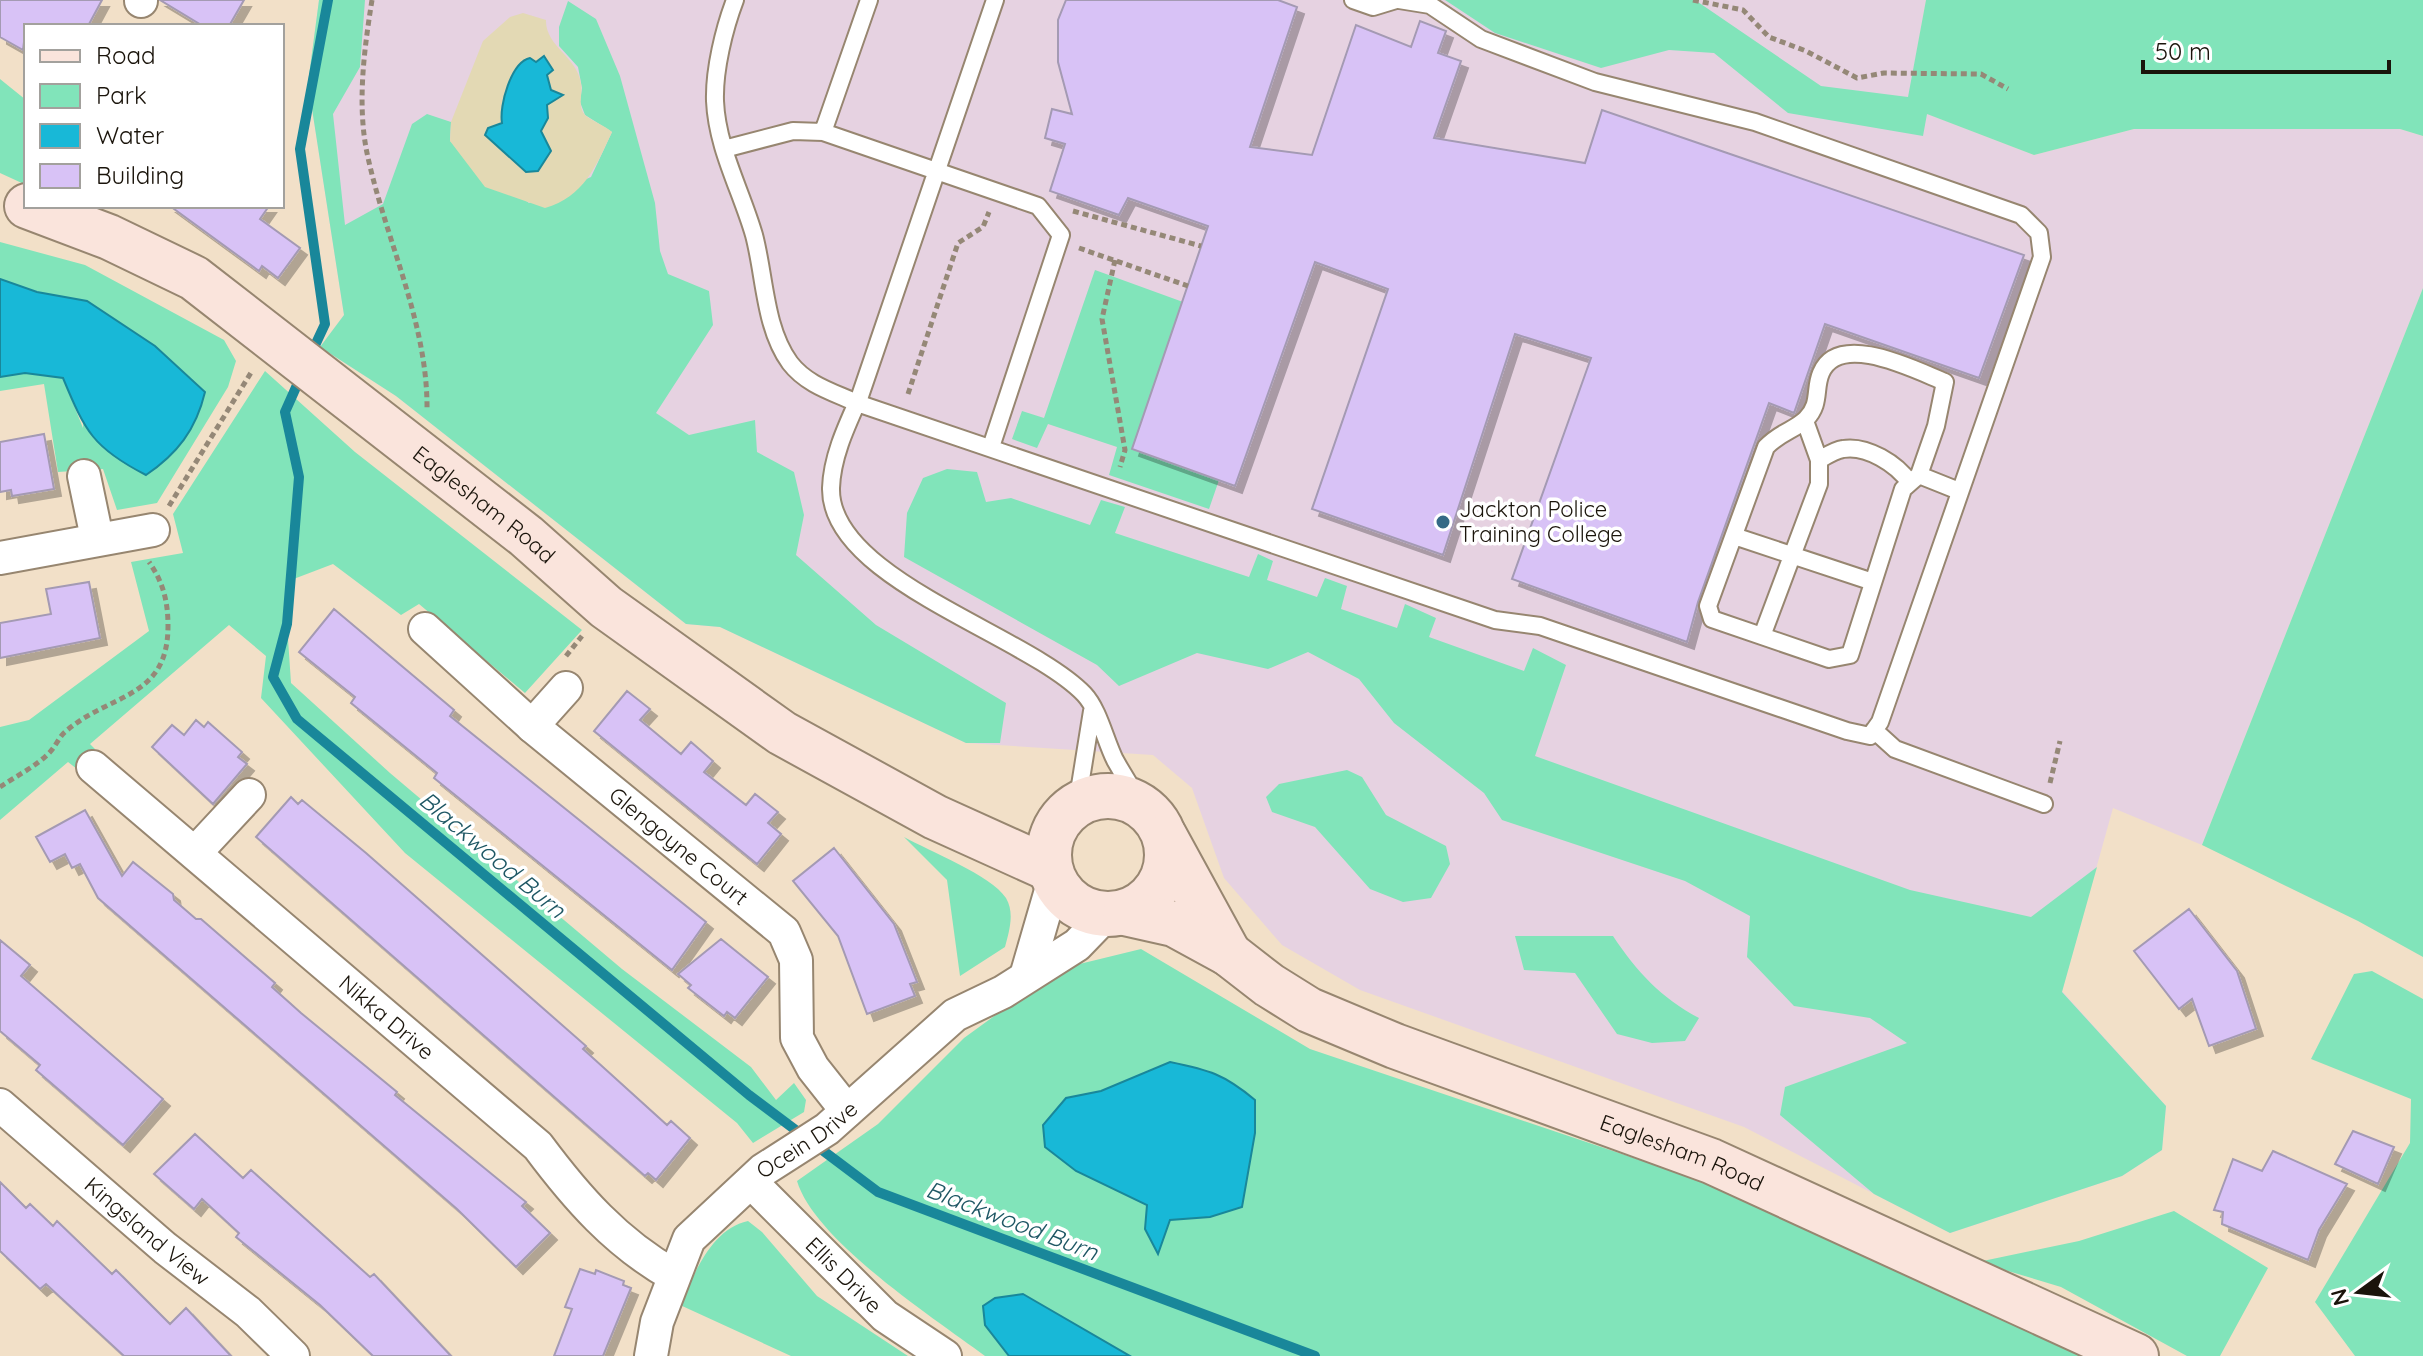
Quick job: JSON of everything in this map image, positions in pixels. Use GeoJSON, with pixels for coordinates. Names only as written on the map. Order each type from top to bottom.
{"type":"FeatureCollection","features":[{"type":"Feature","properties":{"kind":"main road","name":"Eaglesham Road"},"geometry":{"type":"LineString","coordinates":[[32,208],[109,237],[194,278],[526,536],[606,607],[782,733],[935,817],[1052,875]]}},
{"type":"Feature","properties":{"kind":"main road"},"geometry":{"type":"LineString","coordinates":[[935,817],[1009,824],[1073,807],[1090,798],[1118,796],[1153,821],[1229,954]]}},
{"type":"Feature","properties":{"kind":"main road"},"geometry":{"type":"LineString","coordinates":[[1073,807],[1051,836],[1052,875],[1070,902],[1087,912],[1115,914],[1143,904],[1157,890],[1165,873],[1167,853],[1153,821]]}},
{"type":"Feature","properties":{"kind":"main road","name":"Eaglesham Road"},"geometry":{"type":"LineString","coordinates":[[1115,914],[1174,924],[1229,954],[1309,1010],[1395,1046],[1711,1161],[2136,1356]]}},
{"type":"Feature","properties":{"kind":"street"},"geometry":{"type":"LineString","coordinates":[[0,558],[126,534],[84,476]]}},
{"type":"Feature","properties":{"kind":"street","name":"Glengoyne Court"},"geometry":{"type":"LineString","coordinates":[[425,629],[532,726],[784,932],[796,960],[797,1038],[837,1120]]}},
{"type":"Feature","properties":{"kind":"street"},"geometry":{"type":"LineString","coordinates":[[532,726],[566,688]]}},
{"type":"Feature","properties":{"kind":"street","name":"Nikka Drive"},"geometry":{"type":"LineString","coordinates":[[93,767],[538,1146],[582,1204],[637,1255],[673,1275]]}},
{"type":"Feature","properties":{"kind":"street"},"geometry":{"type":"LineString","coordinates":[[195,853],[249,795]]}},
{"type":"Feature","properties":{"kind":"street"},"geometry":{"type":"LineString","coordinates":[[1027,973],[1052,875]]}},
{"type":"Feature","properties":{"kind":"street","name":"Ocein Drive"},"geometry":{"type":"LineString","coordinates":[[651,1356],[673,1275],[689,1239],[763,1170],[837,1120],[955,1015],[1003,992],[1027,973],[1077,945],[1115,914]]}},
{"type":"Feature","properties":{"kind":"street","name":"Kingsland View"},"geometry":{"type":"LineString","coordinates":[[0,1105],[165,1248],[248,1312],[293,1356]]}},
{"type":"Feature","properties":{"kind":"street","name":"Ellis Drive"},"geometry":{"type":"LineString","coordinates":[[752,1183],[885,1316],[945,1356]]}},
{"type":"Feature","properties":{"kind":"lane"},"geometry":{"type":"LineString","coordinates":[[735,0],[727,22],[715,100],[724,149],[754,235],[772,325],[790,362],[810,382],[857,403],[1114,487],[1495,620],[1540,626],[1847,731],[1870,736],[1880,722],[2042,257],[2039,233],[2021,215],[1755,122],[1595,82],[1481,39],[1430,5],[1397,0],[1373,7],[1353,0]]}},
{"type":"Feature","properties":{"kind":"lane"},"geometry":{"type":"LineString","coordinates":[[823,132],[869,0]]}},
{"type":"Feature","properties":{"kind":"lane"},"geometry":{"type":"LineString","coordinates":[[995,0],[857,403],[838,449],[831,491],[846,534],[863,555],[892,577],[1049,664],[1087,696],[1116,761],[1153,821]]}},
{"type":"Feature","properties":{"kind":"lane"},"geometry":{"type":"LineString","coordinates":[[724,149],[793,131],[823,132],[1038,206],[1057,234],[991,447]]}},
{"type":"Feature","properties":{"kind":"lane"},"geometry":{"type":"LineString","coordinates":[[1867,353],[1945,382],[1936,426],[1914,479],[1903,489],[1850,655],[1829,659],[1712,619],[1708,606],[1766,447],[1779,433],[1805,421],[1817,405],[1821,372],[1836,356],[1867,353]]}},
{"type":"Feature","properties":{"kind":"lane"},"geometry":{"type":"LineString","coordinates":[[1762,636],[1819,484],[1819,460],[1805,421]]}},
{"type":"Feature","properties":{"kind":"lane"},"geometry":{"type":"LineString","coordinates":[[1819,460],[1840,448],[1859,449],[1900,468],[1914,479],[1959,491]]}},
{"type":"Feature","properties":{"kind":"lane"},"geometry":{"type":"LineString","coordinates":[[1734,536],[1873,582]]}},
{"type":"Feature","properties":{"kind":"lane"},"geometry":{"type":"LineString","coordinates":[[1073,807],[1092,710]]}},
{"type":"Feature","properties":{"kind":"lane"},"geometry":{"type":"LineString","coordinates":[[1874,730],[1895,749],[2044,804]]}},
{"type":"Feature","properties":{"kind":"path"},"geometry":{"type":"LineString","coordinates":[[372,0],[362,99],[367,150],[418,334],[427,394],[427,420]]}},
{"type":"Feature","properties":{"kind":"path"},"geometry":{"type":"LineString","coordinates":[[1693,0],[1743,10],[1769,37],[1806,51],[1857,78],[1884,73],[1981,74],[2008,89]]}},
{"type":"Feature","properties":{"kind":"path"},"geometry":{"type":"LineString","coordinates":[[901,417],[958,243],[983,227],[997,192]]}},
{"type":"Feature","properties":{"kind":"path"},"geometry":{"type":"LineString","coordinates":[[1188,286],[1115,260],[1057,234],[1071,211],[1201,246]]}},
{"type":"Feature","properties":{"kind":"path"},"geometry":{"type":"LineString","coordinates":[[1114,487],[1125,450],[1102,319],[1115,260]]}},
{"type":"Feature","properties":{"kind":"path"},"geometry":{"type":"LineString","coordinates":[[0,787],[50,752],[63,733],[107,703],[124,700],[152,677],[166,658],[168,606],[164,591],[159,577],[126,534],[271,340]]}},
{"type":"Feature","properties":{"kind":"path"},"geometry":{"type":"LineString","coordinates":[[566,688],[557,667],[606,607]]}},
{"type":"Feature","properties":{"kind":"path"},"geometry":{"type":"LineString","coordinates":[[2044,804],[2060,741]]}},
{"type":"Feature","properties":{"kind":"shaded area","name":"Jackton Police Training College"},"geometry":{"type":"Polygon","coordinates":[[[319,0],[1926,0],[1907,106],[2034,155],[2134,129],[2400,129],[2423,136],[2423,288],[2202,845],[2113,808],[2062,991],[2166,1106],[2162,1150],[2122,1176],[1950,1233],[1744,1127],[1360,990],[1282,945],[1224,878],[1192,788],[1153,755],[966,743],[720,627],[686,624],[396,396],[320,347],[344,315],[308,83],[319,0]]]}},
{"type":"Feature","properties":{"kind":"green space"},"geometry":{"type":"Polygon","coordinates":[[[319,0],[365,0],[360,67],[333,114],[345,225],[383,204],[412,124],[427,114],[451,122],[450,141],[529,203],[591,177],[612,132],[585,115],[580,102],[582,88],[578,67],[559,46],[559,27],[568,1],[596,19],[620,76],[655,203],[660,251],[668,274],[709,291],[713,325],[656,413],[689,435],[755,420],[757,452],[794,472],[804,515],[796,555],[876,625],[1006,703],[1000,743],[966,743],[720,627],[686,624],[396,396],[320,347],[344,315],[308,83],[319,0]]]}},
{"type":"Feature","properties":{"kind":"green space"},"geometry":{"type":"Polygon","coordinates":[[[1445,0],[1695,0],[1821,86],[1908,97],[1926,0],[2423,0],[2423,136],[2400,129],[2134,129],[2034,155],[1927,114],[1923,136],[1788,113],[1714,53],[1669,50],[1601,68],[1495,33],[1445,0]]]}},
{"type":"Feature","properties":{"kind":"green space"},"geometry":{"type":"Polygon","coordinates":[[[0,79],[24,98],[24,184],[0,173],[0,79]]]}},
{"type":"Feature","properties":{"kind":"green space"},"geometry":{"type":"Polygon","coordinates":[[[0,242],[85,265],[224,340],[236,361],[228,387],[157,503],[117,510],[103,469],[58,472],[44,384],[0,391],[0,377],[25,373],[63,378],[83,428],[87,301],[37,292],[0,279],[0,242]]]}},
{"type":"Feature","properties":{"kind":"green space"},"geometry":{"type":"Polygon","coordinates":[[[1095,270],[1183,302],[1132,449],[1219,480],[1209,509],[1109,475],[1117,447],[1048,424],[1037,448],[1012,439],[1022,411],[1044,418],[1095,270]]]}},
{"type":"Feature","properties":{"kind":"green space"},"geometry":{"type":"Polygon","coordinates":[[[2423,288],[2423,957],[2358,921],[2202,845],[2423,288]]]}},
{"type":"Feature","properties":{"kind":"green space"},"geometry":{"type":"Polygon","coordinates":[[[265,371],[355,452],[582,630],[525,693],[419,604],[401,615],[333,564],[291,580],[287,624],[291,683],[390,773],[622,969],[751,1067],[776,1100],[794,1083],[806,1100],[804,1112],[753,1143],[737,1123],[405,853],[261,698],[266,656],[229,625],[90,744],[95,749],[77,769],[68,762],[0,820],[0,727],[29,720],[149,631],[131,562],[183,553],[173,514],[265,371]]]}},
{"type":"Feature","properties":{"kind":"green space"},"geometry":{"type":"Polygon","coordinates":[[[947,469],[977,472],[986,502],[1011,498],[1090,525],[1101,500],[1125,507],[1115,533],[1249,577],[1258,554],[1273,561],[1267,580],[1317,597],[1325,578],[1347,586],[1341,609],[1397,628],[1405,604],[1436,618],[1429,637],[1524,671],[1533,648],[1566,665],[1535,756],[1910,890],[2031,917],[2097,867],[2062,992],[2166,1106],[2162,1150],[2122,1176],[1950,1233],[1874,1194],[1780,1115],[1785,1087],[1907,1043],[1870,1018],[1794,1006],[1747,957],[1750,916],[1685,881],[1502,820],[1484,793],[1394,723],[1359,679],[1308,652],[1268,669],[1197,653],[1119,686],[1097,665],[904,557],[907,513],[923,478],[947,469]]]}},
{"type":"Feature","properties":{"kind":"green space"},"geometry":{"type":"Polygon","coordinates":[[[1347,770],[1362,777],[1386,815],[1446,846],[1450,864],[1431,898],[1403,902],[1370,889],[1315,827],[1272,812],[1266,797],[1279,784],[1347,770]]]}},
{"type":"Feature","properties":{"kind":"green space"},"geometry":{"type":"Polygon","coordinates":[[[904,837],[987,881],[998,889],[1009,904],[1010,922],[1005,947],[960,976],[947,880],[904,837]]]}},
{"type":"Feature","properties":{"kind":"green space"},"geometry":{"type":"Polygon","coordinates":[[[1515,936],[1613,936],[1651,983],[1699,1018],[1685,1041],[1652,1043],[1617,1034],[1575,973],[1524,970],[1515,936]]]}},
{"type":"Feature","properties":{"kind":"green space"},"geometry":{"type":"Polygon","coordinates":[[[1141,949],[1310,1049],[1714,1185],[2096,1356],[985,1356],[908,1300],[851,1253],[808,1204],[797,1181],[878,1124],[964,1038],[1059,969],[1141,949]]]}},
{"type":"Feature","properties":{"kind":"green space"},"geometry":{"type":"Polygon","coordinates":[[[2372,971],[2423,999],[2423,1356],[2355,1356],[2315,1302],[2410,1143],[2411,1099],[2311,1059],[2354,974],[2372,971]]]}},
{"type":"Feature","properties":{"kind":"green space"},"geometry":{"type":"Polygon","coordinates":[[[2174,1211],[2268,1268],[2220,1356],[2187,1356],[2061,1287],[1978,1262],[2079,1241],[2174,1211]]]}},
{"type":"Feature","properties":{"kind":"green space"},"geometry":{"type":"Polygon","coordinates":[[[748,1221],[762,1232],[817,1296],[908,1356],[791,1356],[680,1305],[698,1266],[714,1243],[724,1233],[748,1221]]]}},
{"type":"Feature","properties":{"kind":"sand"},"geometry":{"type":"Polygon","coordinates":[[[523,13],[546,20],[551,37],[579,75],[585,115],[612,132],[587,179],[570,196],[545,208],[485,187],[450,141],[451,122],[483,41],[510,17],[523,13]]]}},
{"type":"Feature","properties":{"kind":"water"},"geometry":{"type":"Polygon","coordinates":[[[544,56],[553,70],[547,75],[551,90],[563,95],[547,105],[548,118],[541,131],[551,151],[538,171],[526,172],[485,135],[488,128],[502,123],[505,96],[517,67],[530,58],[536,62],[544,56]]]}},
{"type":"Feature","properties":{"kind":"water"},"geometry":{"type":"Polygon","coordinates":[[[0,279],[37,292],[87,301],[155,346],[205,392],[191,429],[167,459],[146,475],[114,456],[85,425],[63,378],[25,373],[0,377],[0,279]]]}},
{"type":"Feature","properties":{"kind":"water"},"geometry":{"type":"Polygon","coordinates":[[[1170,1062],[1216,1074],[1255,1100],[1255,1133],[1242,1207],[1210,1217],[1170,1220],[1158,1254],[1145,1229],[1147,1205],[1076,1171],[1045,1147],[1043,1125],[1066,1098],[1101,1091],[1170,1062]]]}},
{"type":"Feature","properties":{"kind":"water"},"geometry":{"type":"Polygon","coordinates":[[[1023,1294],[1130,1356],[1009,1356],[985,1325],[983,1306],[995,1298],[1023,1294]]]}},
{"type":"Feature","properties":{"kind":"building"},"geometry":{"type":"Polygon","coordinates":[[[0,0],[102,0],[89,24],[24,24],[23,50],[0,37],[0,0]]]}},
{"type":"Feature","properties":{"kind":"building"},"geometry":{"type":"Polygon","coordinates":[[[160,0],[244,0],[230,24],[200,24],[160,0]]]}},
{"type":"Feature","properties":{"kind":"building","name":"Jackton Police Training College"},"geometry":{"type":"Polygon","coordinates":[[[1066,0],[1278,0],[1297,7],[1250,147],[1312,155],[1356,25],[1411,47],[1420,21],[1446,31],[1438,53],[1461,61],[1434,138],[1585,163],[1602,110],[2024,255],[1979,378],[1825,324],[1794,413],[1769,403],[1698,602],[1687,642],[1512,579],[1591,358],[1515,334],[1443,555],[1312,509],[1388,289],[1315,262],[1235,486],[1132,449],[1208,226],[1128,198],[1119,215],[1050,191],[1065,144],[1045,138],[1052,109],[1072,114],[1058,62],[1058,20],[1066,0]]]}},
{"type":"Feature","properties":{"kind":"building"},"geometry":{"type":"Polygon","coordinates":[[[173,208],[268,208],[260,219],[300,248],[278,278],[262,266],[259,271],[173,208]]]}},
{"type":"Feature","properties":{"kind":"building"},"geometry":{"type":"Polygon","coordinates":[[[44,434],[54,489],[12,496],[11,490],[0,492],[0,442],[44,434]]]}},
{"type":"Feature","properties":{"kind":"building"},"geometry":{"type":"Polygon","coordinates":[[[89,582],[100,638],[0,658],[0,623],[51,614],[46,589],[89,582]]]}},
{"type":"Feature","properties":{"kind":"building"},"geometry":{"type":"Polygon","coordinates":[[[334,609],[454,710],[450,716],[706,922],[672,970],[434,778],[437,773],[351,703],[355,697],[299,652],[334,609]]]}},
{"type":"Feature","properties":{"kind":"building"},"geometry":{"type":"Polygon","coordinates":[[[627,691],[650,709],[640,720],[681,754],[691,742],[713,761],[704,772],[746,805],[755,794],[778,812],[768,823],[781,834],[757,864],[594,731],[627,691]]]}},
{"type":"Feature","properties":{"kind":"building"},"geometry":{"type":"Polygon","coordinates":[[[196,720],[204,727],[208,722],[242,752],[238,757],[247,764],[213,804],[152,747],[172,725],[184,735],[196,720]]]}},
{"type":"Feature","properties":{"kind":"building"},"geometry":{"type":"Polygon","coordinates":[[[291,797],[298,804],[302,800],[366,853],[586,1046],[583,1049],[667,1125],[671,1121],[690,1138],[656,1180],[648,1173],[645,1176],[256,837],[291,797]]]}},
{"type":"Feature","properties":{"kind":"building"},"geometry":{"type":"Polygon","coordinates":[[[85,810],[122,876],[133,862],[173,894],[174,900],[196,919],[201,919],[275,983],[272,987],[301,1013],[526,1202],[522,1206],[550,1233],[516,1267],[457,1209],[98,898],[80,864],[72,868],[65,854],[50,862],[36,837],[85,810]]]}},
{"type":"Feature","properties":{"kind":"building"},"geometry":{"type":"Polygon","coordinates":[[[834,848],[894,924],[917,982],[910,984],[915,996],[867,1014],[838,936],[793,881],[834,848]]]}},
{"type":"Feature","properties":{"kind":"building"},"geometry":{"type":"Polygon","coordinates":[[[2189,909],[2237,971],[2256,1029],[2209,1046],[2192,999],[2179,1009],[2134,951],[2189,909]]]}},
{"type":"Feature","properties":{"kind":"building"},"geometry":{"type":"Polygon","coordinates":[[[721,939],[768,977],[735,1018],[727,1012],[724,1016],[688,988],[691,985],[678,974],[721,939]]]}},
{"type":"Feature","properties":{"kind":"building"},"geometry":{"type":"Polygon","coordinates":[[[0,940],[30,965],[21,976],[163,1099],[123,1145],[36,1070],[40,1065],[0,1031],[0,940]]]}},
{"type":"Feature","properties":{"kind":"building"},"geometry":{"type":"Polygon","coordinates":[[[2353,1131],[2394,1147],[2378,1184],[2335,1164],[2353,1131]]]}},
{"type":"Feature","properties":{"kind":"building"},"geometry":{"type":"Polygon","coordinates":[[[195,1134],[243,1178],[251,1170],[370,1277],[374,1274],[451,1356],[373,1356],[320,1305],[236,1237],[239,1233],[202,1199],[194,1209],[154,1174],[195,1134]]]}},
{"type":"Feature","properties":{"kind":"building"},"geometry":{"type":"Polygon","coordinates":[[[2273,1151],[2347,1184],[2319,1230],[2308,1260],[2222,1224],[2223,1212],[2214,1210],[2233,1159],[2262,1171],[2273,1151]]]}},
{"type":"Feature","properties":{"kind":"building"},"geometry":{"type":"Polygon","coordinates":[[[0,1182],[26,1208],[30,1204],[53,1226],[57,1221],[112,1274],[116,1270],[170,1324],[186,1308],[231,1356],[124,1356],[46,1284],[40,1289],[0,1251],[0,1182]]]}},
{"type":"Feature","properties":{"kind":"building"},"geometry":{"type":"Polygon","coordinates":[[[580,1269],[595,1274],[596,1270],[624,1281],[623,1285],[631,1288],[603,1356],[554,1356],[572,1309],[565,1307],[580,1269]]]}},
{"type":"Feature","properties":{"kind":"waterway","name":"Blackwood Burn"},"geometry":{"type":"LineString","coordinates":[[311,354],[325,324],[300,149],[328,0]]}},
{"type":"Feature","properties":{"kind":"waterway","name":"Blackwood Burn"},"geometry":{"type":"LineString","coordinates":[[301,376],[285,412],[299,477],[287,624],[273,677],[297,719],[749,1095],[878,1192],[1315,1356]]}},
{"type":"Feature","properties":{"kind":"place","name":"Jackton Police Training College"},"geometry":{"type":"Point","coordinates":[1443,522]}}]}
